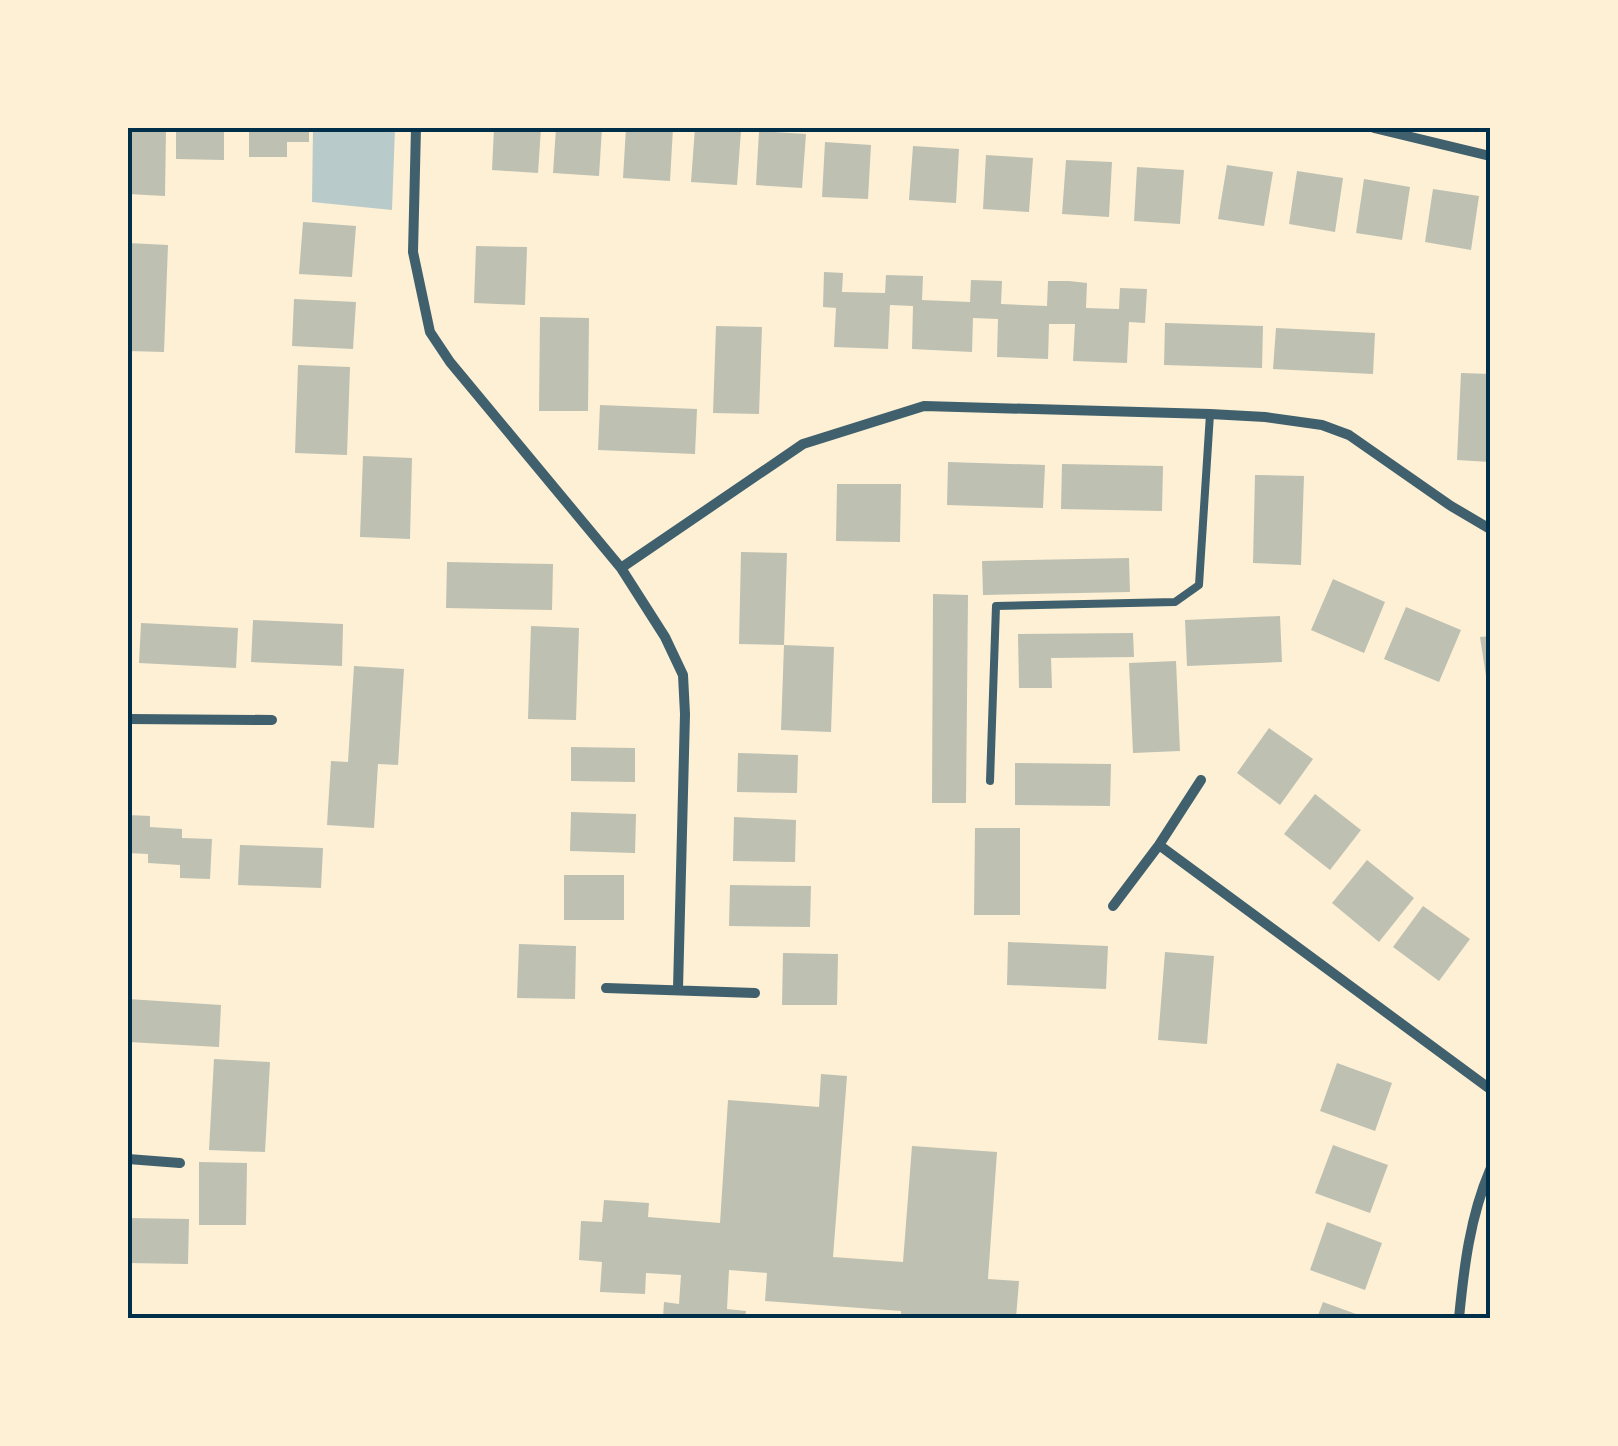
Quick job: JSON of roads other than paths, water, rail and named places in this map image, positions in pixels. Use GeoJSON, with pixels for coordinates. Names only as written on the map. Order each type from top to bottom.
{"type":"FeatureCollection","features":[{"type":"Feature","properties":{"kind":"street"},"geometry":{"type":"LineString","coordinates":[[416,128],[413,252],[430,332],[450,362],[621,568],[665,637],[683,675],[678,990]]}},
{"type":"Feature","properties":{"kind":"street"},"geometry":{"type":"LineString","coordinates":[[1374,128],[1490,156]]}},
{"type":"Feature","properties":{"kind":"street"},"geometry":{"type":"LineString","coordinates":[[621,568],[803,444],[924,406],[1265,416],[1322,425],[1348,436],[1490,530]]}},
{"type":"Feature","properties":{"kind":"street"},"geometry":{"type":"LineString","coordinates":[[128,719],[272,720]]}},
{"type":"Feature","properties":{"kind":"street"},"geometry":{"type":"LineString","coordinates":[[1113,906],[1201,780]]}},
{"type":"Feature","properties":{"kind":"street"},"geometry":{"type":"LineString","coordinates":[[1159,845],[1490,1089]]}},
{"type":"Feature","properties":{"kind":"street"},"geometry":{"type":"LineString","coordinates":[[606,988],[755,994]]}},
{"type":"Feature","properties":{"kind":"street"},"geometry":{"type":"LineString","coordinates":[[128,1159],[180,1163]]}},
{"type":"Feature","properties":{"kind":"street"},"geometry":{"type":"LineString","coordinates":[[1459,1318],[1465,1257],[1490,1170]]}},
{"type":"Feature","properties":{"kind":"lane"},"geometry":{"type":"LineString","coordinates":[[990,781],[996,606],[1175,602],[1199,585],[1210,414]]}}]}
